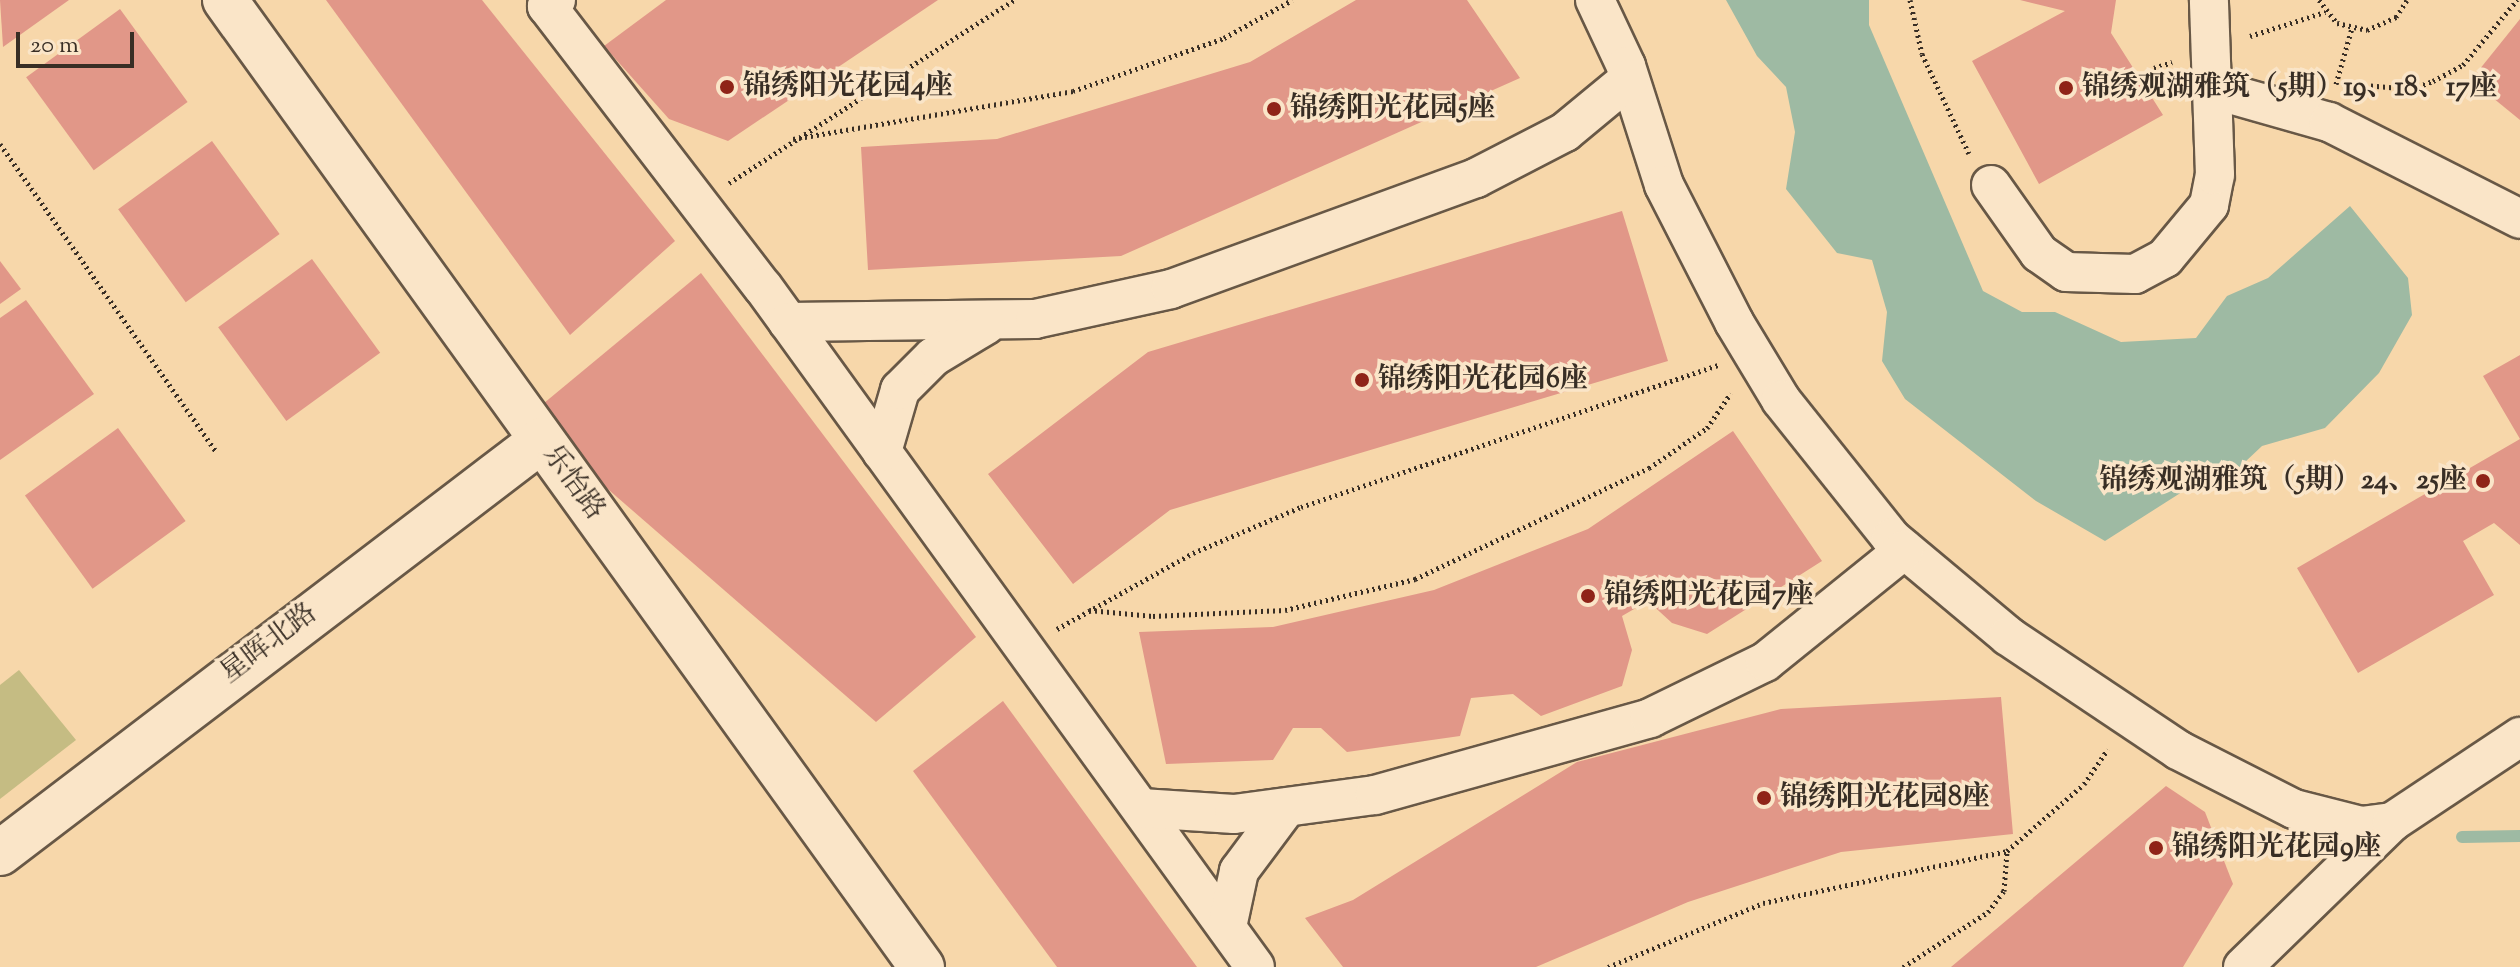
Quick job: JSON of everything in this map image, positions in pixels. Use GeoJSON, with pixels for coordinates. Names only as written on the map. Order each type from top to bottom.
{"type":"FeatureCollection","features":[{"type":"Feature","properties":{"kind":"street","name":"乐怡路"},"geometry":{"type":"LineString","coordinates":[[225,0],[922,967]]}},
{"type":"Feature","properties":{"kind":"street"},"geometry":{"type":"LineString","coordinates":[[556,0],[547,6],[788,322],[1255,967]]}},
{"type":"Feature","properties":{"kind":"street"},"geometry":{"type":"LineString","coordinates":[[1595,0],[1629,79],[1664,185],[1753,354],[1781,400],[1904,550],[1979,615],[2129,720],[2294,809],[2361,826],[2392,822]]}},
{"type":"Feature","properties":{"kind":"street"},"geometry":{"type":"LineString","coordinates":[[1991,185],[2039,253],[2066,272],[2135,274],[2165,258],[2209,205],[2212,89],[2209,0]]}},
{"type":"Feature","properties":{"kind":"street"},"geometry":{"type":"LineString","coordinates":[[788,322],[992,322],[1110,306],[1416,203],[1565,132],[1629,79]]}},
{"type":"Feature","properties":{"kind":"street"},"geometry":{"type":"LineString","coordinates":[[2212,89],[2343,129],[2520,219]]}},
{"type":"Feature","properties":{"kind":"street"},"geometry":{"type":"LineString","coordinates":[[882,452],[900,390],[933,357],[992,322]]}},
{"type":"Feature","properties":{"kind":"street","name":"星晖北路"},"geometry":{"type":"LineString","coordinates":[[0,853],[542,440]]}},
{"type":"Feature","properties":{"kind":"street"},"geometry":{"type":"LineString","coordinates":[[1141,808],[1196,814],[1286,808],[1458,776],[1650,718],[1765,662],[1904,550]]}},
{"type":"Feature","properties":{"kind":"street"},"geometry":{"type":"LineString","coordinates":[[2243,967],[2392,822],[2520,737]]}},
{"type":"Feature","properties":{"kind":"street"},"geometry":{"type":"LineString","coordinates":[[1227,927],[1239,871],[1286,808]]}},
{"type":"Feature","properties":{"kind":"path"},"geometry":{"type":"LineString","coordinates":[[697,202],[1014,0]]}},
{"type":"Feature","properties":{"kind":"path"},"geometry":{"type":"LineString","coordinates":[[793,139],[1073,91],[1224,38],[1292,0]]}},
{"type":"Feature","properties":{"kind":"path"},"geometry":{"type":"LineString","coordinates":[[1910,0],[1953,131],[1991,185]]}},
{"type":"Feature","properties":{"kind":"path"},"geometry":{"type":"LineString","coordinates":[[2319,0],[2352,28],[2382,27],[2407,0]]}},
{"type":"Feature","properties":{"kind":"path"},"geometry":{"type":"LineString","coordinates":[[2336,82],[2412,89],[2433,81],[2463,65],[2517,0]]}},
{"type":"Feature","properties":{"kind":"path"},"geometry":{"type":"LineString","coordinates":[[2343,129],[2336,82],[2352,28]]}},
{"type":"Feature","properties":{"kind":"path"},"geometry":{"type":"LineString","coordinates":[[0,144],[216,451]]}},
{"type":"Feature","properties":{"kind":"path"},"geometry":{"type":"LineString","coordinates":[[1087,610],[1153,616],[1285,610],[1415,579],[1649,468],[1707,428],[1753,354]]}},
{"type":"Feature","properties":{"kind":"path"},"geometry":{"type":"LineString","coordinates":[[1026,649],[1087,610],[1301,507],[1753,354]]}},
{"type":"Feature","properties":{"kind":"path"},"geometry":{"type":"LineString","coordinates":[[1608,967],[1763,903],[2007,851],[2084,784],[2129,720]]}},
{"type":"Feature","properties":{"kind":"path"},"geometry":{"type":"LineString","coordinates":[[1903,967],[1988,912],[2004,891],[2007,851]]}},
{"type":"Feature","properties":{"kind":"shaded area"},"geometry":{"type":"Polygon","coordinates":[[[1726,0],[1869,0],[1869,25],[1983,291],[2022,312],[2055,312],[2121,342],[2196,338],[2227,296],[2268,278],[2350,206],[2408,278],[2412,315],[2379,373],[2325,428],[2262,446],[2227,479],[2182,492],[2105,541],[2036,501],[1905,399],[1882,361],[1887,312],[1872,260],[1837,253],[1786,189],[1795,132],[1786,87],[1757,56],[1726,0]]]}},
{"type":"Feature","properties":{"kind":"shaded area"},"geometry":{"type":"Polygon","coordinates":[[[19,670],[76,740],[0,799],[0,685],[19,670]]]}},
{"type":"Feature","properties":{"kind":"building"},"geometry":{"type":"Polygon","coordinates":[[[0,0],[69,0],[3,47],[0,0]]]}},
{"type":"Feature","properties":{"kind":"building"},"geometry":{"type":"Polygon","coordinates":[[[326,0],[482,0],[675,241],[570,335],[326,0]]]}},
{"type":"Feature","properties":{"kind":"building","name":"锦绣阳光花园4座"},"geometry":{"type":"Polygon","coordinates":[[[666,0],[938,0],[728,141],[669,119],[604,46],[666,0]]]}},
{"type":"Feature","properties":{"kind":"building","name":"锦绣阳光花园5座"},"geometry":{"type":"Polygon","coordinates":[[[1356,0],[1467,0],[1520,78],[1121,256],[868,270],[861,147],[997,139],[1250,62],[1356,0]]]}},
{"type":"Feature","properties":{"kind":"building","name":"锦绣观湖雅筑（5期）19、18、17座"},"geometry":{"type":"Polygon","coordinates":[[[2020,0],[2116,0],[2111,33],[2163,115],[2039,184],[1972,61],[2065,11],[2020,0]]]}},
{"type":"Feature","properties":{"kind":"building"},"geometry":{"type":"Polygon","coordinates":[[[120,9],[188,102],[94,170],[26,77],[120,9]]]}},
{"type":"Feature","properties":{"kind":"building"},"geometry":{"type":"Polygon","coordinates":[[[2520,19],[2520,120],[2471,80],[2520,19]]]}},
{"type":"Feature","properties":{"kind":"building"},"geometry":{"type":"Polygon","coordinates":[[[212,141],[280,234],[186,302],[118,209],[212,141]]]}},
{"type":"Feature","properties":{"kind":"building","name":"锦绣阳光花园6座"},"geometry":{"type":"Polygon","coordinates":[[[1622,211],[1668,361],[1170,510],[1073,584],[988,474],[1148,352],[1622,211]]]}},
{"type":"Feature","properties":{"kind":"building"},"geometry":{"type":"Polygon","coordinates":[[[312,259],[380,353],[286,421],[218,327],[312,259]]]}},
{"type":"Feature","properties":{"kind":"building"},"geometry":{"type":"Polygon","coordinates":[[[0,261],[21,289],[0,304],[0,261]]]}},
{"type":"Feature","properties":{"kind":"building"},"geometry":{"type":"Polygon","coordinates":[[[701,273],[976,637],[876,722],[526,418],[701,273]]]}},
{"type":"Feature","properties":{"kind":"building"},"geometry":{"type":"Polygon","coordinates":[[[26,300],[94,394],[0,460],[0,318],[26,300]]]}},
{"type":"Feature","properties":{"kind":"building"},"geometry":{"type":"Polygon","coordinates":[[[2520,355],[2520,439],[2483,376],[2520,355]]]}},
{"type":"Feature","properties":{"kind":"building"},"geometry":{"type":"Polygon","coordinates":[[[118,428],[186,521],[93,589],[25,496],[118,428]]]}},
{"type":"Feature","properties":{"kind":"building","name":"锦绣阳光花园7座"},"geometry":{"type":"Polygon","coordinates":[[[1733,431],[1822,561],[1707,634],[1672,623],[1648,601],[1622,616],[1632,650],[1622,686],[1541,716],[1513,694],[1471,698],[1460,736],[1347,752],[1321,728],[1293,728],[1273,760],[1166,764],[1139,632],[1273,627],[1434,590],[1588,529],[1733,431]]]}},
{"type":"Feature","properties":{"kind":"building","name":"锦绣观湖雅筑（5期）24、25座"},"geometry":{"type":"Polygon","coordinates":[[[2520,439],[2520,545],[2494,523],[2463,541],[2494,595],[2358,673],[2297,568],[2520,439]]]}},
{"type":"Feature","properties":{"kind":"building","name":"锦绣阳光花园8座"},"geometry":{"type":"Polygon","coordinates":[[[2001,697],[2013,834],[1841,852],[1688,902],[1536,967],[1343,967],[1305,918],[1353,900],[1577,762],[1781,709],[2001,697]]]}},
{"type":"Feature","properties":{"kind":"building"},"geometry":{"type":"Polygon","coordinates":[[[1003,701],[1197,967],[1057,967],[913,771],[1003,701]]]}},
{"type":"Feature","properties":{"kind":"building","name":"锦绣阳光花园9座"},"geometry":{"type":"Polygon","coordinates":[[[2166,786],[2205,812],[2233,884],[2183,967],[1951,967],[2166,786]]]}},
{"type":"Feature","properties":{"kind":"waterway"},"geometry":{"type":"LineString","coordinates":[[2462,837],[2520,836]]}},
{"type":"Feature","properties":{"kind":"place","name":"锦绣阳光花园4座"},"geometry":{"type":"Point","coordinates":[727,87]}},
{"type":"Feature","properties":{"kind":"place","name":"锦绣观湖雅筑（5期）19、18、17座"},"geometry":{"type":"Point","coordinates":[2066,88]}},
{"type":"Feature","properties":{"kind":"place","name":"锦绣阳光花园5座"},"geometry":{"type":"Point","coordinates":[1274,109]}},
{"type":"Feature","properties":{"kind":"place","name":"锦绣阳光花园6座"},"geometry":{"type":"Point","coordinates":[1362,380]}},
{"type":"Feature","properties":{"kind":"place","name":"锦绣观湖雅筑（5期）24、25座"},"geometry":{"type":"Point","coordinates":[2483,481]}},
{"type":"Feature","properties":{"kind":"place","name":"锦绣阳光花园7座"},"geometry":{"type":"Point","coordinates":[1588,596]}},
{"type":"Feature","properties":{"kind":"place","name":"锦绣阳光花园8座"},"geometry":{"type":"Point","coordinates":[1764,798]}},
{"type":"Feature","properties":{"kind":"place","name":"锦绣阳光花园9座"},"geometry":{"type":"Point","coordinates":[2156,848]}}]}
